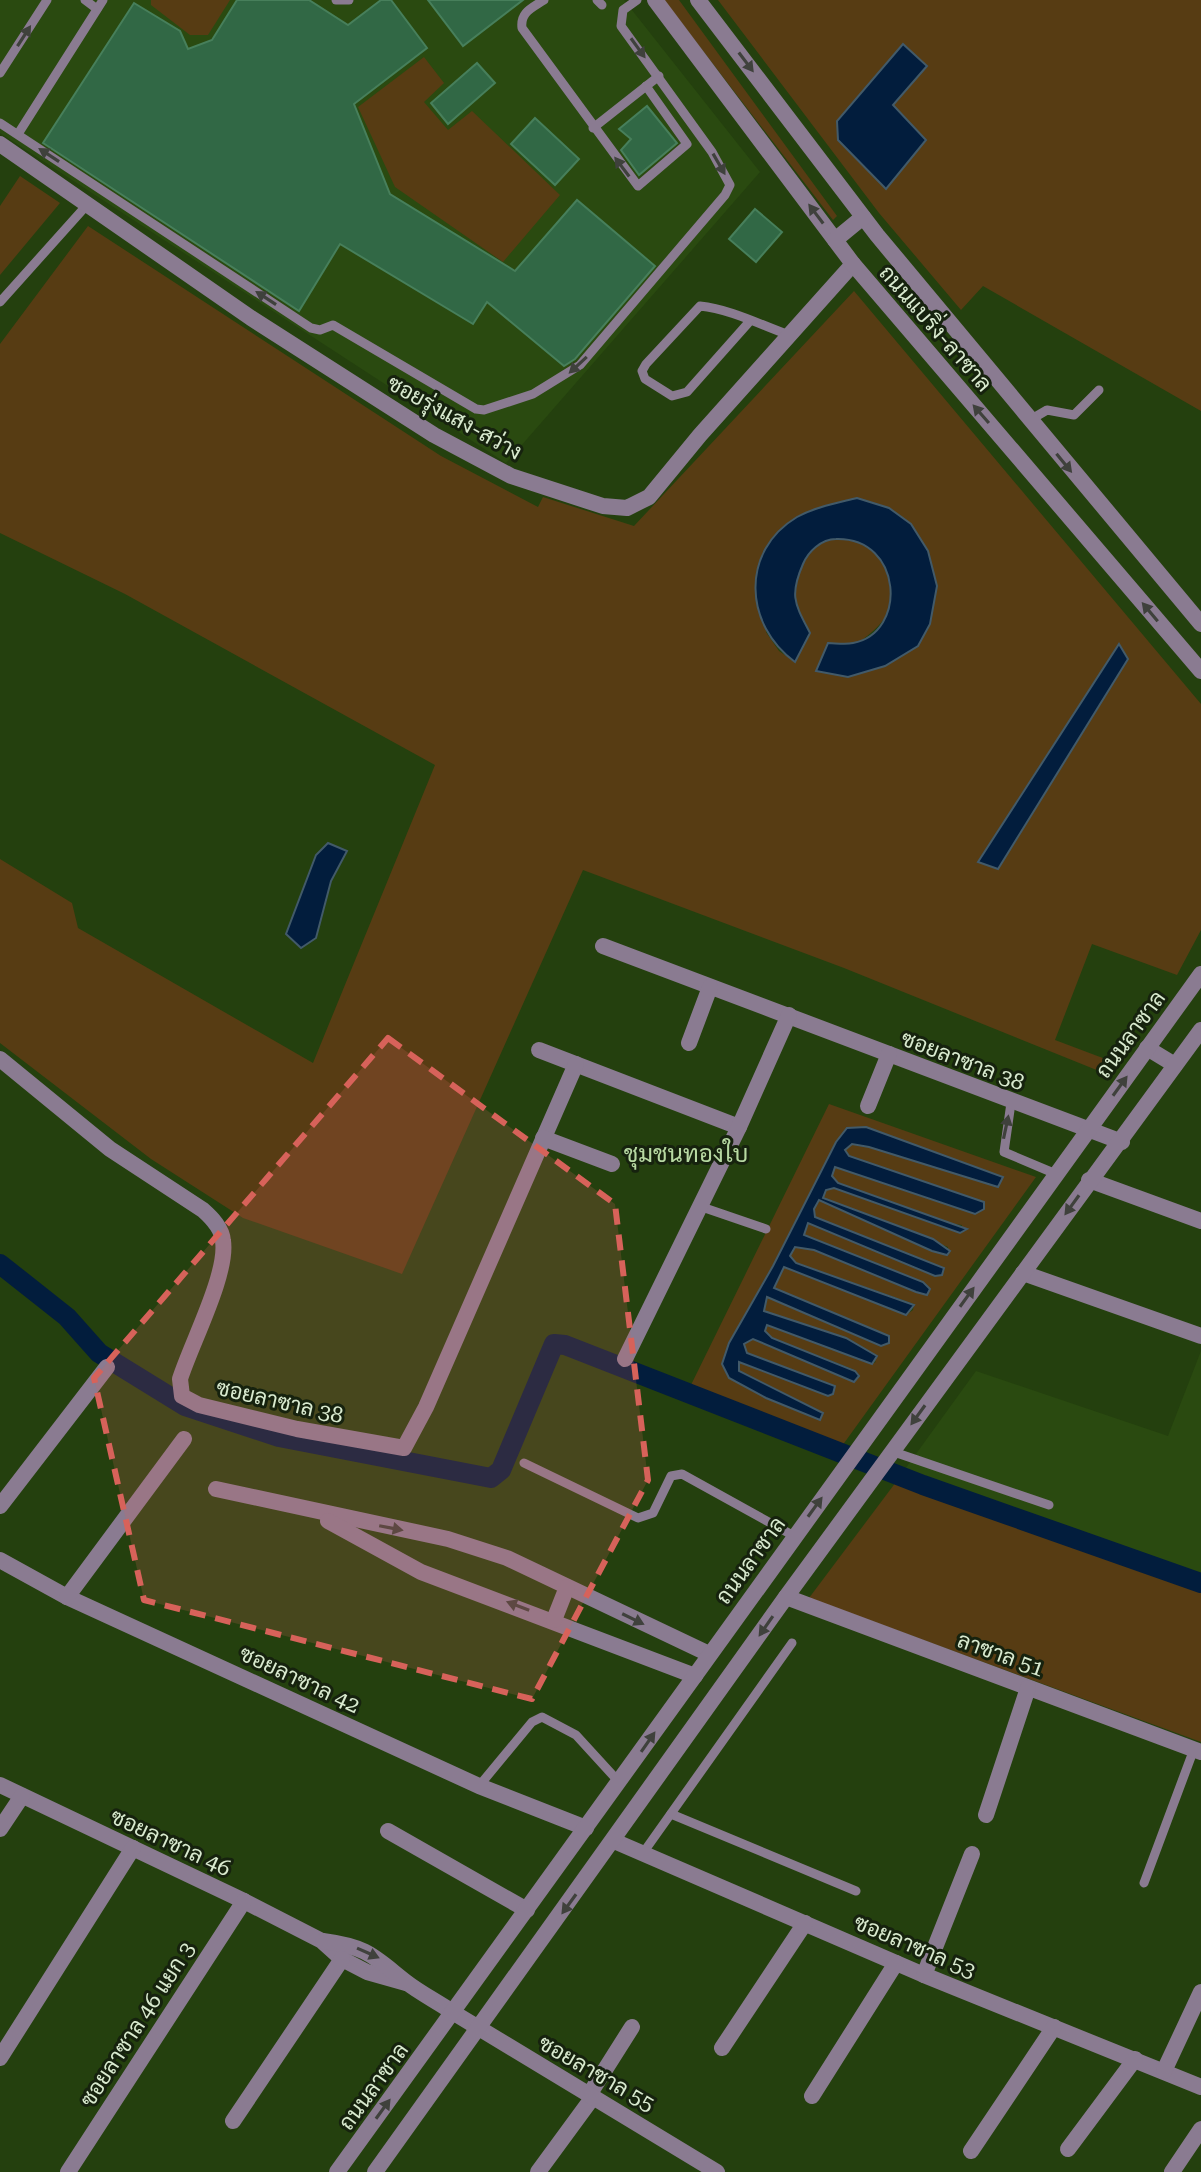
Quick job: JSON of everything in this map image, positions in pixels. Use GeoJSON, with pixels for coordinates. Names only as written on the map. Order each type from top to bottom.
{"type":"FeatureCollection","features":[{"type":"Feature","properties":{"kind":"street","name":"ถนนแบริ่ง-ลาซาล"},"geometry":{"type":"LineString","coordinates":[[655,0],[853,264],[1201,671]]}},
{"type":"Feature","properties":{"kind":"street","name":"ถนนแบริ่ง-ลาซาล"},"geometry":{"type":"LineString","coordinates":[[698,0],[863,217],[1201,624]]}},
{"type":"Feature","properties":{"kind":"street","name":"ซอยรุ่งแสง-สว่าง"},"geometry":{"type":"LineString","coordinates":[[0,144],[86,206],[434,435],[511,476],[603,506],[627,508],[649,497],[853,264]]}},
{"type":"Feature","properties":{"kind":"street"},"geometry":{"type":"LineString","coordinates":[[835,240],[863,217]]}},
{"type":"Feature","properties":{"kind":"street","name":"ซอยลาซาล 38"},"geometry":{"type":"LineString","coordinates":[[603,946],[789,1015],[1086,1132],[1122,1142]]}},
{"type":"Feature","properties":{"kind":"street","name":"ถนนลาซาล"},"geometry":{"type":"LineString","coordinates":[[337,2172],[1201,974]]}},
{"type":"Feature","properties":{"kind":"street"},"geometry":{"type":"LineString","coordinates":[[689,1043],[710,987]]}},
{"type":"Feature","properties":{"kind":"street"},"geometry":{"type":"LineString","coordinates":[[625,1359],[739,1127],[789,1015]]}},
{"type":"Feature","properties":{"kind":"street"},"geometry":{"type":"LineString","coordinates":[[375,2172],[891,1451],[1089,1180],[1122,1142],[1175,1065],[1195,1048],[1201,1030]]}},
{"type":"Feature","properties":{"kind":"street"},"geometry":{"type":"LineString","coordinates":[[1147,1048],[1175,1065]]}},
{"type":"Feature","properties":{"kind":"street"},"geometry":{"type":"LineString","coordinates":[[539,1050],[739,1127]]}},
{"type":"Feature","properties":{"kind":"street"},"geometry":{"type":"LineString","coordinates":[[868,1106],[889,1054]]}},
{"type":"Feature","properties":{"kind":"street","name":"ซอยลาซาล 38"},"geometry":{"type":"LineString","coordinates":[[0,1059],[110,1149],[203,1210],[216,1222],[223,1239],[223,1264],[180,1379],[182,1396],[199,1405],[297,1429],[397,1448],[404,1448],[426,1407],[576,1064]]}},
{"type":"Feature","properties":{"kind":"street"},"geometry":{"type":"LineString","coordinates":[[543,1138],[612,1164]]}},
{"type":"Feature","properties":{"kind":"street"},"geometry":{"type":"LineString","coordinates":[[1089,1180],[1201,1221]]}},
{"type":"Feature","properties":{"kind":"street"},"geometry":{"type":"LineString","coordinates":[[1023,1273],[1201,1336]]}},
{"type":"Feature","properties":{"kind":"street"},"geometry":{"type":"LineString","coordinates":[[0,1506],[107,1367]]}},
{"type":"Feature","properties":{"kind":"street"},"geometry":{"type":"LineString","coordinates":[[67,1597],[184,1439]]}},
{"type":"Feature","properties":{"kind":"street"},"geometry":{"type":"LineString","coordinates":[[216,1489],[315,1513],[448,1539],[507,1558],[709,1654]]}},
{"type":"Feature","properties":{"kind":"street"},"geometry":{"type":"LineString","coordinates":[[315,1513],[421,1572],[695,1676]]}},
{"type":"Feature","properties":{"kind":"street","name":"ซอยลาซาล 42"},"geometry":{"type":"LineString","coordinates":[[0,1560],[67,1597],[479,1786],[586,1828]]}},
{"type":"Feature","properties":{"kind":"street"},"geometry":{"type":"LineString","coordinates":[[554,1620],[567,1587]]}},
{"type":"Feature","properties":{"kind":"street","name":"ลาซาล 51"},"geometry":{"type":"LineString","coordinates":[[786,1597],[1198,1751]]}},
{"type":"Feature","properties":{"kind":"street"},"geometry":{"type":"LineString","coordinates":[[986,1815],[1028,1688]]}},
{"type":"Feature","properties":{"kind":"street","name":"ซอยลาซาล 46"},"geometry":{"type":"LineString","coordinates":[[0,1785],[244,1901],[322,1941],[342,1959],[382,1979],[406,1983]]}},
{"type":"Feature","properties":{"kind":"street"},"geometry":{"type":"LineString","coordinates":[[0,1829],[22,1796]]}},
{"type":"Feature","properties":{"kind":"street"},"geometry":{"type":"LineString","coordinates":[[388,1831],[527,1910]]}},
{"type":"Feature","properties":{"kind":"street","name":"ซอยลาซาล 53"},"geometry":{"type":"LineString","coordinates":[[614,1841],[924,1975],[1201,2087]]}},
{"type":"Feature","properties":{"kind":"street"},"geometry":{"type":"LineString","coordinates":[[0,2058],[133,1848]]}},
{"type":"Feature","properties":{"kind":"street"},"geometry":{"type":"LineString","coordinates":[[924,1975],[972,1854]]}},
{"type":"Feature","properties":{"kind":"street","name":"ซอยลาซาล 46 แยก 3"},"geometry":{"type":"LineString","coordinates":[[68,2172],[244,1901]]}},
{"type":"Feature","properties":{"kind":"street"},"geometry":{"type":"LineString","coordinates":[[722,2048],[805,1923]]}},
{"type":"Feature","properties":{"kind":"street","name":"ซอยลาซาล 46"},"geometry":{"type":"LineString","coordinates":[[322,1941],[351,1946],[381,1959],[406,1983],[454,2013]]}},
{"type":"Feature","properties":{"kind":"street"},"geometry":{"type":"LineString","coordinates":[[233,2121],[342,1959]]}},
{"type":"Feature","properties":{"kind":"street"},"geometry":{"type":"LineString","coordinates":[[812,2096],[896,1963]]}},
{"type":"Feature","properties":{"kind":"street"},"geometry":{"type":"LineString","coordinates":[[1164,2071],[1201,1992]]}},
{"type":"Feature","properties":{"kind":"street","name":"ซอยลาซาล 55"},"geometry":{"type":"LineString","coordinates":[[454,2013],[591,2096],[698,2167],[717,2172]]}},
{"type":"Feature","properties":{"kind":"street"},"geometry":{"type":"LineString","coordinates":[[538,2172],[591,2096],[632,2027]]}},
{"type":"Feature","properties":{"kind":"street"},"geometry":{"type":"LineString","coordinates":[[971,2151],[1054,2027]]}},
{"type":"Feature","properties":{"kind":"street"},"geometry":{"type":"LineString","coordinates":[[1068,2149],[1135,2059]]}},
{"type":"Feature","properties":{"kind":"street"},"geometry":{"type":"LineString","coordinates":[[1172,2172],[1201,2129]]}},
{"type":"Feature","properties":{"kind":"lane"},"geometry":{"type":"LineString","coordinates":[[0,73],[47,0]]}},
{"type":"Feature","properties":{"kind":"lane"},"geometry":{"type":"LineString","coordinates":[[18,134],[100,4],[85,0]]}},
{"type":"Feature","properties":{"kind":"lane"},"geometry":{"type":"LineString","coordinates":[[336,0],[349,0]]}},
{"type":"Feature","properties":{"kind":"lane"},"geometry":{"type":"LineString","coordinates":[[544,0],[525,12],[521,20],[522,28],[635,184],[641,186],[687,144],[646,86]]}},
{"type":"Feature","properties":{"kind":"lane"},"geometry":{"type":"LineString","coordinates":[[0,123],[311,328],[320,330],[333,325],[484,410],[533,394],[580,365],[725,195],[728,180],[659,76],[621,26],[623,10],[637,0]]}},
{"type":"Feature","properties":{"kind":"lane"},"geometry":{"type":"LineString","coordinates":[[593,128],[659,76]]}},
{"type":"Feature","properties":{"kind":"lane"},"geometry":{"type":"LineString","coordinates":[[0,302],[86,206]]}},
{"type":"Feature","properties":{"kind":"lane"},"geometry":{"type":"LineString","coordinates":[[750,321],[687,392],[672,396],[645,379],[642,371],[646,364],[695,309],[712,307],[789,335]]}},
{"type":"Feature","properties":{"kind":"lane"},"geometry":{"type":"LineString","coordinates":[[1029,420],[1040,411],[1047,410],[1074,415],[1099,390]]}},
{"type":"Feature","properties":{"kind":"lane"},"geometry":{"type":"LineString","coordinates":[[1011,1103],[1004,1152],[1056,1174]]}},
{"type":"Feature","properties":{"kind":"lane"},"geometry":{"type":"LineString","coordinates":[[699,1206],[766,1229]]}},
{"type":"Feature","properties":{"kind":"lane"},"geometry":{"type":"LineString","coordinates":[[891,1451],[1049,1505]]}},
{"type":"Feature","properties":{"kind":"lane"},"geometry":{"type":"LineString","coordinates":[[524,1463],[638,1518],[653,1513],[671,1476],[682,1474],[794,1536]]}},
{"type":"Feature","properties":{"kind":"lane"},"geometry":{"type":"LineString","coordinates":[[643,1853],[792,1643]]}},
{"type":"Feature","properties":{"kind":"lane"},"geometry":{"type":"LineString","coordinates":[[479,1786],[532,1722],[542,1717],[576,1735],[620,1782]]}},
{"type":"Feature","properties":{"kind":"lane"},"geometry":{"type":"LineString","coordinates":[[1144,1883],[1198,1751]]}},
{"type":"Feature","properties":{"kind":"lane"},"geometry":{"type":"LineString","coordinates":[[671,1814],[856,1891]]}},
{"type":"Feature","properties":{"kind":"highlighted area"},"geometry":{"type":"Polygon","coordinates":[[[388,1038],[615,1204],[648,1480],[532,1699],[144,1600],[94,1378],[388,1038]]]}},
{"type":"Feature","properties":{"kind":"shaded area"},"geometry":{"type":"Polygon","coordinates":[[[0,0],[624,0],[760,172],[506,463],[0,133],[0,0]]]}},
{"type":"Feature","properties":{"kind":"shaded area"},"geometry":{"type":"Polygon","coordinates":[[[151,0],[230,0],[208,35],[190,35],[151,5],[151,0]]]}},
{"type":"Feature","properties":{"kind":"shaded area"},"geometry":{"type":"Polygon","coordinates":[[[664,0],[679,0],[837,216],[833,220],[664,0]]]}},
{"type":"Feature","properties":{"kind":"shaded area"},"geometry":{"type":"Polygon","coordinates":[[[718,0],[1201,0],[1201,411],[983,286],[961,310],[879,213],[718,0]]]}},
{"type":"Feature","properties":{"kind":"shaded area"},"geometry":{"type":"Polygon","coordinates":[[[424,57],[444,83],[424,102],[448,130],[472,111],[560,195],[503,262],[395,187],[358,107],[424,57]]]}},
{"type":"Feature","properties":{"kind":"shaded area"},"geometry":{"type":"Polygon","coordinates":[[[20,176],[60,203],[0,275],[0,206],[20,176]]]}},
{"type":"Feature","properties":{"kind":"shaded area"},"geometry":{"type":"Polygon","coordinates":[[[88,226],[441,456],[538,507],[543,497],[634,526],[854,291],[1201,704],[1201,930],[1177,975],[1092,944],[1055,1040],[1116,1063],[1109,1075],[844,968],[583,870],[402,1274],[243,1218],[151,1159],[0,1043],[0,859],[72,903],[78,928],[313,1063],[435,765],[125,594],[0,533],[0,344],[88,226]],[[828,505],[766,632],[779,651],[795,662],[793,596],[798,576],[811,552],[828,540],[847,539],[864,546],[879,559],[890,575],[893,594],[888,613],[874,630],[816,670],[848,677],[937,586],[828,505]],[[1118,645],[979,862],[998,869],[1127,660],[1118,645]]]}},
{"type":"Feature","properties":{"kind":"shaded area"},"geometry":{"type":"Polygon","coordinates":[[[829,1104],[1036,1177],[842,1446],[690,1387],[829,1104]],[[866,1127],[847,1128],[836,1142],[773,1266],[729,1343],[722,1364],[766,1398],[820,1419],[738,1371],[739,1362],[834,1386],[747,1353],[743,1344],[753,1339],[855,1370],[772,1338],[765,1331],[768,1325],[871,1364],[876,1362],[846,1338],[764,1311],[768,1297],[889,1336],[774,1288],[784,1266],[906,1315],[913,1310],[914,1304],[796,1263],[790,1256],[795,1247],[814,1250],[928,1295],[923,1282],[803,1235],[809,1222],[934,1276],[942,1275],[944,1268],[815,1217],[814,1209],[820,1200],[947,1255],[948,1247],[823,1198],[826,1190],[834,1188],[960,1233],[962,1225],[941,1222],[838,1183],[832,1176],[835,1167],[973,1198],[849,1156],[844,1151],[852,1144],[998,1187],[1003,1177],[866,1127]]]}},
{"type":"Feature","properties":{"kind":"shaded area"},"geometry":{"type":"Polygon","coordinates":[[[1201,1351],[1201,1578],[900,1476],[976,1371],[1168,1436],[1201,1351]]]}},
{"type":"Feature","properties":{"kind":"shaded area"},"geometry":{"type":"Polygon","coordinates":[[[896,1482],[1201,1590],[1201,1742],[809,1598],[896,1482]]]}},
{"type":"Feature","properties":{"kind":"water"},"geometry":{"type":"Polygon","coordinates":[[[903,44],[927,66],[893,105],[926,140],[886,189],[838,140],[837,121],[903,44]]]}},
{"type":"Feature","properties":{"kind":"water"},"geometry":{"type":"Polygon","coordinates":[[[857,498],[889,508],[911,524],[928,551],[937,586],[930,624],[918,646],[885,666],[848,677],[816,671],[828,643],[853,643],[871,636],[883,622],[889,605],[890,586],[885,568],[875,553],[858,542],[836,539],[820,544],[808,555],[795,592],[810,633],[795,662],[778,647],[766,629],[758,609],[756,588],[758,568],[765,549],[778,531],[804,514],[857,498]]]}},
{"type":"Feature","properties":{"kind":"water"},"geometry":{"type":"Polygon","coordinates":[[[1119,644],[1128,659],[998,869],[978,862],[1119,644]]]}},
{"type":"Feature","properties":{"kind":"water"},"geometry":{"type":"Polygon","coordinates":[[[328,843],[347,851],[331,881],[316,938],[301,948],[286,934],[316,855],[328,843]]]}},
{"type":"Feature","properties":{"kind":"water"},"geometry":{"type":"Polygon","coordinates":[[[866,1127],[1003,1177],[998,1187],[869,1147],[852,1144],[845,1150],[849,1156],[984,1202],[984,1209],[975,1214],[835,1167],[832,1176],[838,1183],[967,1229],[960,1233],[834,1188],[826,1190],[823,1198],[933,1239],[950,1251],[947,1255],[932,1251],[819,1200],[814,1209],[815,1217],[944,1268],[942,1275],[935,1276],[808,1223],[804,1235],[923,1282],[930,1289],[927,1295],[916,1292],[814,1250],[795,1247],[790,1256],[796,1263],[914,1305],[906,1315],[784,1267],[774,1288],[889,1336],[889,1343],[881,1346],[767,1297],[764,1311],[846,1338],[877,1356],[872,1364],[767,1325],[765,1331],[772,1338],[855,1371],[859,1376],[854,1382],[753,1339],[744,1344],[747,1353],[835,1386],[833,1394],[828,1396],[739,1362],[739,1371],[823,1413],[820,1420],[766,1398],[729,1378],[722,1364],[729,1343],[773,1266],[836,1142],[847,1128],[866,1127]]]}},
{"type":"Feature","properties":{"kind":"building"},"geometry":{"type":"Polygon","coordinates":[[[237,0],[309,0],[348,25],[381,0],[391,0],[427,48],[354,104],[390,194],[515,271],[577,200],[655,266],[575,359],[564,366],[487,302],[473,324],[340,244],[299,311],[43,143],[134,3],[180,31],[188,49],[212,40],[237,0]]]}},
{"type":"Feature","properties":{"kind":"building"},"geometry":{"type":"Polygon","coordinates":[[[428,0],[523,0],[463,46],[428,0]]]}},
{"type":"Feature","properties":{"kind":"building"},"geometry":{"type":"Polygon","coordinates":[[[477,63],[495,83],[448,124],[431,103],[477,63]]]}},
{"type":"Feature","properties":{"kind":"building"},"geometry":{"type":"Polygon","coordinates":[[[647,106],[677,143],[639,175],[621,150],[631,139],[619,129],[647,106]]]}},
{"type":"Feature","properties":{"kind":"building"},"geometry":{"type":"Polygon","coordinates":[[[535,118],[579,159],[555,185],[511,144],[535,118]]]}},
{"type":"Feature","properties":{"kind":"building"},"geometry":{"type":"Polygon","coordinates":[[[755,209],[782,232],[756,262],[729,239],[755,209]]]}},
{"type":"Feature","properties":{"kind":"waterway"},"geometry":{"type":"LineString","coordinates":[[0,1264],[67,1317],[99,1353],[185,1406],[279,1437],[491,1478],[501,1470],[554,1344],[565,1345],[923,1485],[1201,1583]]}},
{"type":"Feature","properties":{"kind":"district","name":"ชุมชนทองใบ"},"geometry":{"type":"Point","coordinates":[686,1154]}}]}
